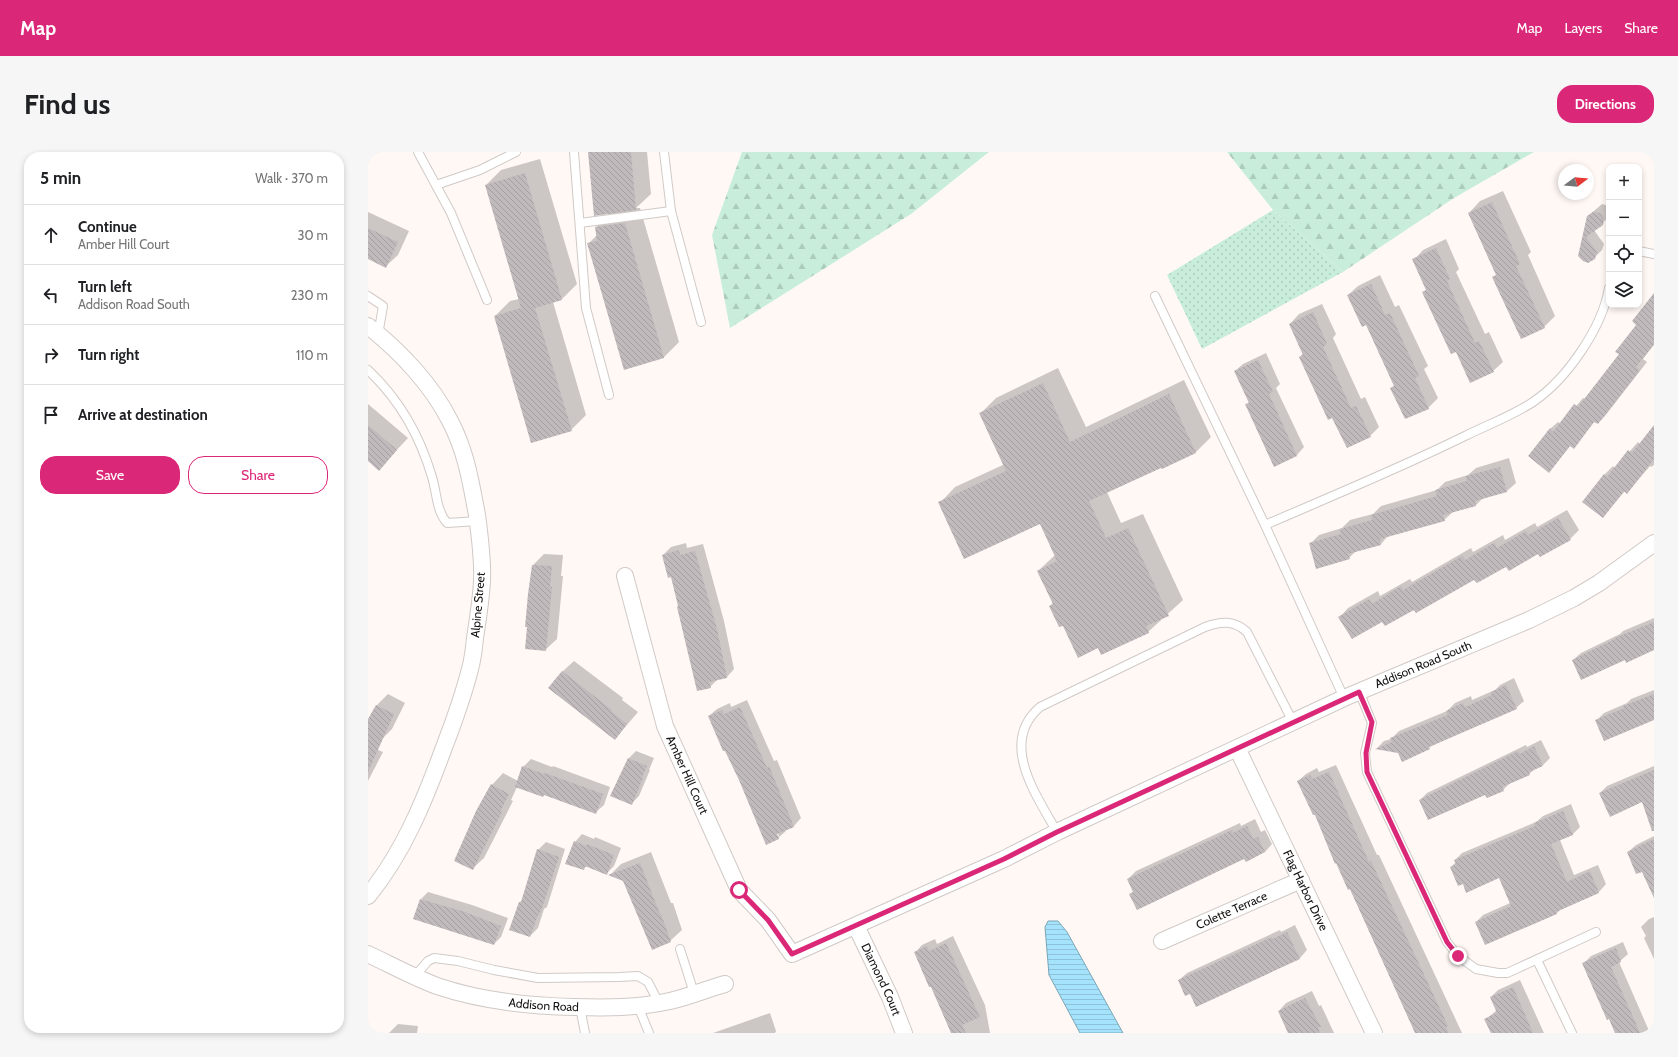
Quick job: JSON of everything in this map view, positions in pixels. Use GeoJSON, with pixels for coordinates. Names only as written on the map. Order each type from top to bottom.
{"type":"FeatureCollection","features":[{"type":"Feature","properties":{"kind":"street","name":"Alpine Street"},"geometry":{"type":"LineString","coordinates":[[368,896],[378,884],[402,847],[419,812],[455,720],[471,668],[482,580],[481,545],[471,479],[460,443],[450,420],[410,364],[373,330]]}},
{"type":"Feature","properties":{"kind":"street","name":"Addison Road South"},"geometry":{"type":"LineString","coordinates":[[792,954],[1004,859],[1057,832],[1344,698],[1530,620],[1574,598],[1598,583],[1654,543]]}},
{"type":"Feature","properties":{"kind":"street","name":"Amber Hill Court"},"geometry":{"type":"LineString","coordinates":[[625,576],[665,726],[739,890],[768,920],[792,954]]}},
{"type":"Feature","properties":{"kind":"street","name":"Flag Harbor Drive"},"geometry":{"type":"LineString","coordinates":[[1237,748],[1374,1033]]}},
{"type":"Feature","properties":{"kind":"street","name":"Colette Terrace"},"geometry":{"type":"LineString","coordinates":[[1162,941],[1301,880]]}},
{"type":"Feature","properties":{"kind":"street","name":"Diamond Court"},"geometry":{"type":"LineString","coordinates":[[856,926],[890,997],[904,1033]]}},
{"type":"Feature","properties":{"kind":"street","name":"Addison Road"},"geometry":{"type":"LineString","coordinates":[[368,954],[414,977],[437,986],[482,998],[514,1004],[616,1008],[638,1006],[659,1003],[725,984]]}},
{"type":"Feature","properties":{"kind":"lane"},"geometry":{"type":"LineString","coordinates":[[418,152],[451,213],[487,300]]}},
{"type":"Feature","properties":{"kind":"lane"},"geometry":{"type":"LineString","coordinates":[[436,185],[480,170],[516,152]]}},
{"type":"Feature","properties":{"kind":"lane"},"geometry":{"type":"LineString","coordinates":[[574,152],[586,308],[609,395]]}},
{"type":"Feature","properties":{"kind":"lane"},"geometry":{"type":"LineString","coordinates":[[664,152],[671,210],[701,322]]}},
{"type":"Feature","properties":{"kind":"lane"},"geometry":{"type":"LineString","coordinates":[[580,223],[671,210]]}},
{"type":"Feature","properties":{"kind":"lane"},"geometry":{"type":"LineString","coordinates":[[1642,252],[1654,254]]}},
{"type":"Feature","properties":{"kind":"lane"},"geometry":{"type":"LineString","coordinates":[[368,296],[383,306],[373,330]]}},
{"type":"Feature","properties":{"kind":"lane"},"geometry":{"type":"LineString","coordinates":[[1155,296],[1265,525],[1344,698]]}},
{"type":"Feature","properties":{"kind":"lane"},"geometry":{"type":"LineString","coordinates":[[1265,525],[1439,449],[1532,402],[1562,375],[1585,346],[1602,312],[1606,298]]}},
{"type":"Feature","properties":{"kind":"lane"},"geometry":{"type":"LineString","coordinates":[[368,370],[381,382],[404,413],[423,448],[433,479],[441,515],[447,523],[478,521]]}},
{"type":"Feature","properties":{"kind":"lane"},"geometry":{"type":"LineString","coordinates":[[1057,832],[1032,784],[1020,749],[1023,730],[1031,714],[1040,707],[1205,627],[1218,622],[1239,625],[1247,632],[1293,722]]}},
{"type":"Feature","properties":{"kind":"lane"},"geometry":{"type":"LineString","coordinates":[[1359,692],[1372,722],[1366,753],[1367,772],[1447,942],[1466,963],[1476,969],[1487,972],[1507,973],[1596,932]]}},
{"type":"Feature","properties":{"kind":"lane"},"geometry":{"type":"LineString","coordinates":[[680,949],[694,993]]}},
{"type":"Feature","properties":{"kind":"lane"},"geometry":{"type":"LineString","coordinates":[[414,977],[428,961],[434,958],[458,961],[494,970],[538,978],[638,976],[648,982],[659,1003]]}},
{"type":"Feature","properties":{"kind":"lane"},"geometry":{"type":"LineString","coordinates":[[1537,960],[1572,1033]]}},
{"type":"Feature","properties":{"kind":"lane"},"geometry":{"type":"LineString","coordinates":[[638,1006],[649,1033]]}},
{"type":"Feature","properties":{"kind":"lane"},"geometry":{"type":"LineString","coordinates":[[580,1007],[585,1033]]}},
{"type":"Feature","properties":{"kind":"green space"},"geometry":{"type":"Polygon","coordinates":[[[742,152],[989,152],[911,214],[730,328],[712,235],[742,152]]]}},
{"type":"Feature","properties":{"kind":"green space"},"geometry":{"type":"Polygon","coordinates":[[[1227,152],[1534,152],[1454,198],[1343,272],[1273,210],[1227,152]]]}},
{"type":"Feature","properties":{"kind":"green space"},"geometry":{"type":"Polygon","coordinates":[[[1273,210],[1343,272],[1202,349],[1167,275],[1273,210]]]}},
{"type":"Feature","properties":{"kind":"water"},"geometry":{"type":"Polygon","coordinates":[[[1048,921],[1058,921],[1067,932],[1123,1033],[1080,1033],[1049,975],[1045,927],[1048,921]]]}},
{"type":"Feature","properties":{"kind":"building"},"geometry":{"type":"Polygon","coordinates":[[[588,152],[631,152],[636,210],[594,216],[588,152]]]}},
{"type":"Feature","properties":{"kind":"building"},"geometry":{"type":"Polygon","coordinates":[[[525,173],[562,300],[535,308],[572,431],[531,443],[494,316],[521,308],[485,185],[525,173]]]}},
{"type":"Feature","properties":{"kind":"building"},"geometry":{"type":"Polygon","coordinates":[[[1492,202],[1520,264],[1516,266],[1545,328],[1521,339],[1492,277],[1496,275],[1468,213],[1492,202]]]}},
{"type":"Feature","properties":{"kind":"building"},"geometry":{"type":"Polygon","coordinates":[[[1593,212],[1600,213],[1604,219],[1603,225],[1586,237],[1597,252],[1595,259],[1588,263],[1583,261],[1578,256],[1587,216],[1593,212]]]}},
{"type":"Feature","properties":{"kind":"building"},"geometry":{"type":"Polygon","coordinates":[[[625,223],[664,358],[624,370],[587,243],[597,241],[595,227],[625,223]]]}},
{"type":"Feature","properties":{"kind":"building"},"geometry":{"type":"Polygon","coordinates":[[[368,228],[398,242],[386,268],[368,259],[368,228]]]}},
{"type":"Feature","properties":{"kind":"building"},"geometry":{"type":"Polygon","coordinates":[[[1436,248],[1450,279],[1447,281],[1475,343],[1479,341],[1494,372],[1470,383],[1456,352],[1451,354],[1422,292],[1426,290],[1412,259],[1436,248]]]}},
{"type":"Feature","properties":{"kind":"building"},"geometry":{"type":"Polygon","coordinates":[[[1371,284],[1385,315],[1390,313],[1419,376],[1415,378],[1429,409],[1405,419],[1390,388],[1394,386],[1366,325],[1362,327],[1347,295],[1371,284]]]}},
{"type":"Feature","properties":{"kind":"building"},"geometry":{"type":"Polygon","coordinates":[[[1654,293],[1654,344],[1636,367],[1640,370],[1598,424],[1594,422],[1574,449],[1570,446],[1549,473],[1528,456],[1550,428],[1553,432],[1574,404],[1578,407],[1619,354],[1615,352],[1636,325],[1632,321],[1654,293]]]}},
{"type":"Feature","properties":{"kind":"building"},"geometry":{"type":"Polygon","coordinates":[[[1313,312],[1327,344],[1323,347],[1351,408],[1356,406],[1371,437],[1347,448],[1332,418],[1328,420],[1299,357],[1303,355],[1289,324],[1313,312]]]}},
{"type":"Feature","properties":{"kind":"building"},"geometry":{"type":"Polygon","coordinates":[[[1258,360],[1273,392],[1269,394],[1297,456],[1274,467],[1245,404],[1249,403],[1234,371],[1258,360]]]}},
{"type":"Feature","properties":{"kind":"building"},"geometry":{"type":"Polygon","coordinates":[[[1043,383],[1070,442],[1169,394],[1196,453],[1089,501],[1106,538],[1128,528],[1169,616],[1146,626],[1149,633],[1101,655],[1098,648],[1078,658],[1063,626],[1059,627],[1049,606],[1053,604],[1037,571],[1057,561],[1040,524],[964,559],[938,502],[1006,471],[979,413],[1043,383]]]}},
{"type":"Feature","properties":{"kind":"building"},"geometry":{"type":"Polygon","coordinates":[[[368,425],[397,450],[379,471],[368,461],[368,425]]]}},
{"type":"Feature","properties":{"kind":"building"},"geometry":{"type":"Polygon","coordinates":[[[1654,425],[1654,459],[1627,494],[1624,491],[1603,518],[1582,502],[1604,474],[1607,477],[1628,450],[1632,453],[1654,425]]]}},
{"type":"Feature","properties":{"kind":"building"},"geometry":{"type":"Polygon","coordinates":[[[1500,467],[1507,492],[1475,501],[1476,506],[1443,515],[1445,521],[1380,539],[1381,545],[1348,554],[1350,559],[1316,569],[1309,543],[1341,534],[1340,529],[1372,520],[1371,515],[1437,496],[1435,490],[1467,481],[1466,476],[1500,467]]]}},
{"type":"Feature","properties":{"kind":"building"},"geometry":{"type":"Polygon","coordinates":[[[1558,518],[1571,540],[1540,557],[1538,554],[1509,571],[1506,567],[1477,583],[1474,580],[1416,613],[1414,610],[1385,626],[1382,622],[1352,639],[1338,617],[1369,599],[1372,604],[1401,586],[1403,590],[1462,556],[1465,560],[1494,543],[1497,548],[1526,531],[1528,535],[1558,518]]]}},
{"type":"Feature","properties":{"kind":"building"},"geometry":{"type":"Polygon","coordinates":[[[679,550],[680,555],[695,551],[717,629],[727,678],[709,682],[711,688],[697,691],[671,577],[668,578],[662,555],[679,550]]]}},
{"type":"Feature","properties":{"kind":"building"},"geometry":{"type":"Polygon","coordinates":[[[532,565],[552,566],[550,587],[552,587],[546,651],[525,649],[527,627],[525,627],[532,565]]]}},
{"type":"Feature","properties":{"kind":"building"},"geometry":{"type":"Polygon","coordinates":[[[1654,622],[1654,650],[1626,663],[1625,660],[1581,680],[1572,660],[1615,638],[1654,622]]]}},
{"type":"Feature","properties":{"kind":"building"},"geometry":{"type":"Polygon","coordinates":[[[562,671],[612,710],[611,711],[627,724],[615,740],[548,688],[562,671]]]}},
{"type":"Feature","properties":{"kind":"building"},"geometry":{"type":"Polygon","coordinates":[[[1506,685],[1517,709],[1429,747],[1430,749],[1402,762],[1398,753],[1375,749],[1392,742],[1390,738],[1448,715],[1446,711],[1463,703],[1465,707],[1492,695],[1491,692],[1506,685]]]}},
{"type":"Feature","properties":{"kind":"building"},"geometry":{"type":"Polygon","coordinates":[[[1654,694],[1654,720],[1604,741],[1595,720],[1624,708],[1623,706],[1654,694]]]}},
{"type":"Feature","properties":{"kind":"building"},"geometry":{"type":"Polygon","coordinates":[[[376,705],[394,714],[368,772],[368,719],[376,705]]]}},
{"type":"Feature","properties":{"kind":"building"},"geometry":{"type":"Polygon","coordinates":[[[740,707],[767,768],[769,766],[794,827],[777,834],[779,839],[766,845],[739,780],[725,751],[723,751],[708,716],[722,710],[724,714],[740,707]]]}},
{"type":"Feature","properties":{"kind":"building"},"geometry":{"type":"Polygon","coordinates":[[[1534,746],[1543,766],[1529,772],[1530,775],[1502,787],[1504,791],[1487,798],[1485,795],[1428,820],[1419,800],[1518,751],[1520,754],[1534,746]]]}},
{"type":"Feature","properties":{"kind":"building"},"geometry":{"type":"Polygon","coordinates":[[[628,758],[647,766],[632,805],[610,796],[628,758]]]}},
{"type":"Feature","properties":{"kind":"building"},"geometry":{"type":"Polygon","coordinates":[[[522,766],[603,794],[596,814],[544,795],[543,797],[515,787],[522,766]]]}},
{"type":"Feature","properties":{"kind":"building"},"geometry":{"type":"Polygon","coordinates":[[[1654,770],[1654,831],[1652,831],[1642,802],[1610,817],[1599,793],[1654,770]]]}},
{"type":"Feature","properties":{"kind":"building"},"geometry":{"type":"Polygon","coordinates":[[[1329,772],[1369,862],[1371,861],[1448,1026],[1446,1027],[1449,1033],[1415,1033],[1350,889],[1348,890],[1336,863],[1335,864],[1315,815],[1313,815],[1297,781],[1310,775],[1312,779],[1329,772]]]}},
{"type":"Feature","properties":{"kind":"building"},"geometry":{"type":"Polygon","coordinates":[[[491,784],[509,794],[500,812],[502,812],[473,870],[454,861],[476,811],[491,784]]]}},
{"type":"Feature","properties":{"kind":"building"},"geometry":{"type":"Polygon","coordinates":[[[1563,811],[1573,835],[1551,844],[1567,882],[1590,871],[1599,893],[1556,912],[1557,914],[1485,945],[1475,922],[1511,906],[1499,878],[1466,893],[1463,884],[1458,886],[1450,867],[1456,864],[1454,860],[1535,826],[1534,823],[1563,811]]]}},
{"type":"Feature","properties":{"kind":"building"},"geometry":{"type":"Polygon","coordinates":[[[1247,826],[1253,839],[1258,837],[1265,852],[1246,862],[1244,859],[1137,910],[1129,894],[1133,892],[1127,879],[1232,830],[1233,833],[1247,826]]]}},
{"type":"Feature","properties":{"kind":"building"},"geometry":{"type":"Polygon","coordinates":[[[1654,839],[1654,898],[1642,872],[1636,874],[1627,852],[1654,839]]]}},
{"type":"Feature","properties":{"kind":"building"},"geometry":{"type":"Polygon","coordinates":[[[574,841],[586,846],[587,844],[614,855],[607,875],[585,866],[584,870],[565,864],[574,841]]]}},
{"type":"Feature","properties":{"kind":"building"},"geometry":{"type":"Polygon","coordinates":[[[537,849],[559,857],[543,905],[530,937],[509,930],[519,902],[521,902],[537,849]]]}},
{"type":"Feature","properties":{"kind":"building"},"geometry":{"type":"Polygon","coordinates":[[[640,863],[671,942],[652,950],[623,881],[608,875],[640,863]]]}},
{"type":"Feature","properties":{"kind":"building"},"geometry":{"type":"Polygon","coordinates":[[[420,899],[465,912],[501,926],[494,945],[413,919],[420,899]]]}},
{"type":"Feature","properties":{"kind":"building"},"geometry":{"type":"Polygon","coordinates":[[[1287,932],[1300,959],[1196,1007],[1190,994],[1185,996],[1178,980],[1272,937],[1273,939],[1287,932]]]}},
{"type":"Feature","properties":{"kind":"building"},"geometry":{"type":"Polygon","coordinates":[[[946,943],[980,1017],[962,1025],[966,1033],[951,1033],[914,952],[927,946],[929,951],[946,943]]]}},
{"type":"Feature","properties":{"kind":"building"},"geometry":{"type":"Polygon","coordinates":[[[1616,948],[1621,962],[1611,967],[1640,1033],[1615,1033],[1609,1019],[1607,1020],[1582,963],[1616,948]]]}},
{"type":"Feature","properties":{"kind":"building"},"geometry":{"type":"Polygon","coordinates":[[[1513,987],[1533,1033],[1491,1033],[1484,1019],[1497,1013],[1490,997],[1513,987]]]}},
{"type":"Feature","properties":{"kind":"building"},"geometry":{"type":"Polygon","coordinates":[[[1305,998],[1321,1027],[1318,1028],[1320,1033],[1288,1033],[1278,1011],[1305,998]]]}},
{"type":"Feature","properties":{"kind":"route"},"geometry":{"type":"LineString","coordinates":[[739,890],[768,920],[792,954],[1004,859],[1057,832],[1359,692],[1372,722],[1366,753],[1367,772],[1447,942],[1458,956]]}}]}
